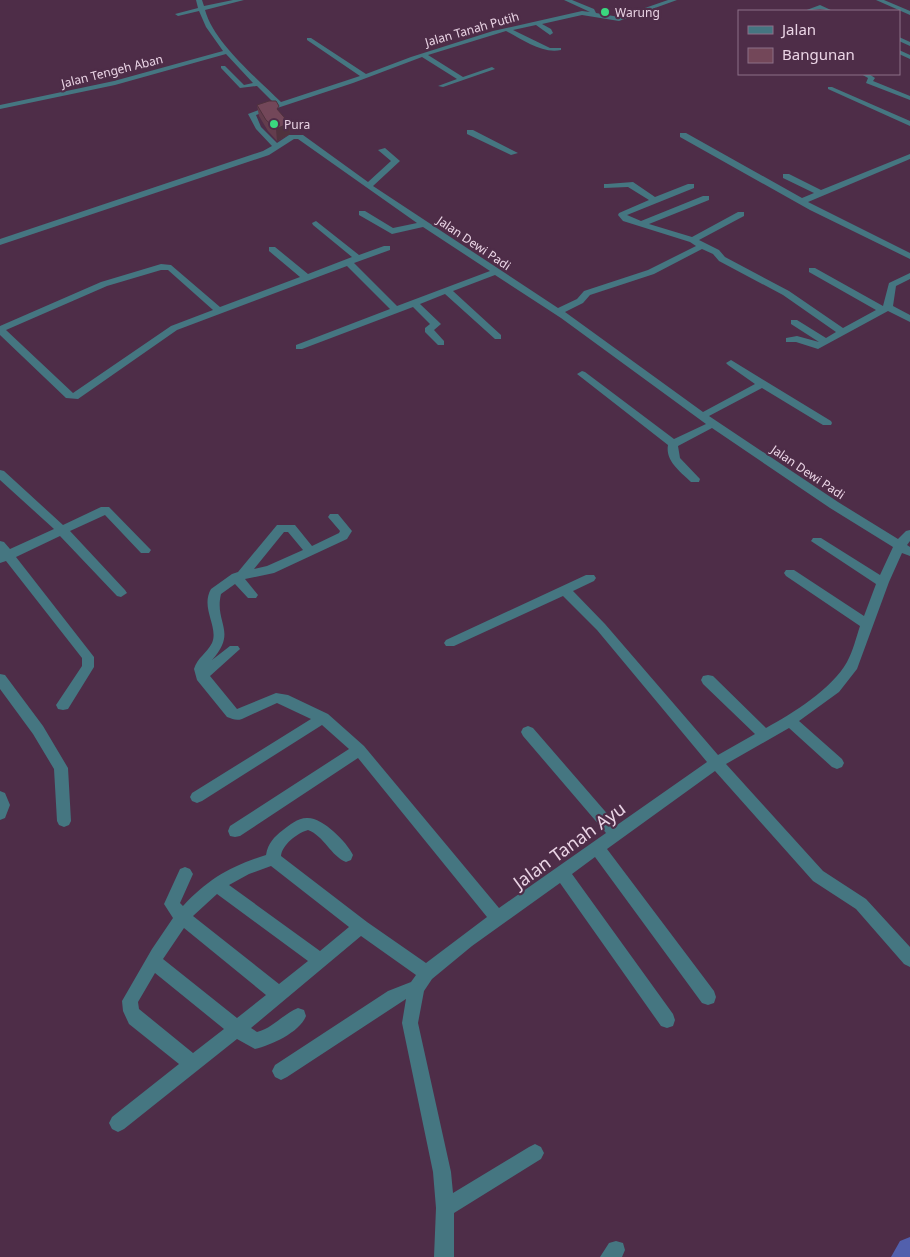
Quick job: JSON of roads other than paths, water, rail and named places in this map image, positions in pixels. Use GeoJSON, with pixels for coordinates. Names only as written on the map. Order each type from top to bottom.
{"type":"FeatureCollection","features":[{"type":"Feature","properties":{"kind":"street"},"geometry":{"type":"LineString","coordinates":[[199,0],[200,10],[211,30],[279,104]]}},
{"type":"Feature","properties":{"kind":"street"},"geometry":{"type":"LineString","coordinates":[[178,14],[242,0]]}},
{"type":"Feature","properties":{"kind":"street"},"geometry":{"type":"LineString","coordinates":[[567,0],[592,10],[592,14]]}},
{"type":"Feature","properties":{"kind":"street","name":"Jalan Tanah Putih"},"geometry":{"type":"LineString","coordinates":[[278,147],[260,129],[252,116],[254,112],[506,29],[578,13],[622,18],[674,0]]}},
{"type":"Feature","properties":{"kind":"street"},"geometry":{"type":"LineString","coordinates":[[879,0],[910,13]]}},
{"type":"Feature","properties":{"kind":"street"},"geometry":{"type":"LineString","coordinates":[[810,10],[820,7],[828,10]]}},
{"type":"Feature","properties":{"kind":"street"},"geometry":{"type":"LineString","coordinates":[[535,22],[549,30],[550,33]]}},
{"type":"Feature","properties":{"kind":"street"},"geometry":{"type":"LineString","coordinates":[[506,29],[549,50],[559,49]]}},
{"type":"Feature","properties":{"kind":"street"},"geometry":{"type":"LineString","coordinates":[[309,40],[364,76]]}},
{"type":"Feature","properties":{"kind":"street","name":"Jalan Tengeh Aban"},"geometry":{"type":"LineString","coordinates":[[0,107],[31,102],[229,51]]}},
{"type":"Feature","properties":{"kind":"street"},"geometry":{"type":"LineString","coordinates":[[423,55],[462,79]]}},
{"type":"Feature","properties":{"kind":"street"},"geometry":{"type":"LineString","coordinates":[[223,67],[242,88],[259,84]]}},
{"type":"Feature","properties":{"kind":"street"},"geometry":{"type":"LineString","coordinates":[[441,86],[492,69]]}},
{"type":"Feature","properties":{"kind":"street"},"geometry":{"type":"LineString","coordinates":[[866,75],[872,78],[868,82],[910,98]]}},
{"type":"Feature","properties":{"kind":"street"},"geometry":{"type":"LineString","coordinates":[[830,88],[910,124]]}},
{"type":"Feature","properties":{"kind":"street"},"geometry":{"type":"LineString","coordinates":[[0,242],[268,152],[297,136],[297,133],[290,126]]}},
{"type":"Feature","properties":{"kind":"street"},"geometry":{"type":"LineString","coordinates":[[470,132],[514,153]]}},
{"type":"Feature","properties":{"kind":"street"},"geometry":{"type":"LineString","coordinates":[[682,135],[802,201],[910,256]]}},
{"type":"Feature","properties":{"kind":"street","name":"Jalan Dewi Padi"},"geometry":{"type":"LineString","coordinates":[[297,136],[495,272],[561,314],[713,424],[834,505],[905,548]]}},
{"type":"Feature","properties":{"kind":"street"},"geometry":{"type":"LineString","coordinates":[[365,184],[396,161],[382,150]]}},
{"type":"Feature","properties":{"kind":"street"},"geometry":{"type":"LineString","coordinates":[[802,201],[910,156]]}},
{"type":"Feature","properties":{"kind":"street"},"geometry":{"type":"LineString","coordinates":[[197,185],[208,180],[202,174]]}},
{"type":"Feature","properties":{"kind":"street"},"geometry":{"type":"LineString","coordinates":[[786,176],[820,193]]}},
{"type":"Feature","properties":{"kind":"street"},"geometry":{"type":"LineString","coordinates":[[607,186],[630,184],[654,200]]}},
{"type":"Feature","properties":{"kind":"street"},"geometry":{"type":"LineString","coordinates":[[691,186],[622,214],[626,219],[693,240],[716,252],[726,261],[754,275],[814,311],[842,332]]}},
{"type":"Feature","properties":{"kind":"street"},"geometry":{"type":"LineString","coordinates":[[641,224],[706,198]]}},
{"type":"Feature","properties":{"kind":"street"},"geometry":{"type":"LineString","coordinates":[[362,213],[392,231],[424,224]]}},
{"type":"Feature","properties":{"kind":"street"},"geometry":{"type":"LineString","coordinates":[[693,240],[741,214]]}},
{"type":"Feature","properties":{"kind":"street"},"geometry":{"type":"LineString","coordinates":[[316,223],[358,258]]}},
{"type":"Feature","properties":{"kind":"street"},"geometry":{"type":"LineString","coordinates":[[561,314],[580,301],[587,293],[651,272],[702,246]]}},
{"type":"Feature","properties":{"kind":"street"},"geometry":{"type":"LineString","coordinates":[[218,311],[171,268],[161,267],[104,284],[0,330],[70,396],[74,397],[159,336],[174,328],[387,248]]}},
{"type":"Feature","properties":{"kind":"street"},"geometry":{"type":"LineString","coordinates":[[272,249],[306,278]]}},
{"type":"Feature","properties":{"kind":"street"},"geometry":{"type":"LineString","coordinates":[[348,262],[396,310]]}},
{"type":"Feature","properties":{"kind":"street"},"geometry":{"type":"LineString","coordinates":[[812,270],[886,309],[910,318]]}},
{"type":"Feature","properties":{"kind":"street"},"geometry":{"type":"LineString","coordinates":[[299,347],[495,272]]}},
{"type":"Feature","properties":{"kind":"street"},"geometry":{"type":"LineString","coordinates":[[789,340],[797,339],[816,346],[826,342],[886,309],[892,285],[910,276]]}},
{"type":"Feature","properties":{"kind":"street"},"geometry":{"type":"LineString","coordinates":[[446,290],[498,337]]}},
{"type":"Feature","properties":{"kind":"street"},"geometry":{"type":"LineString","coordinates":[[414,302],[436,323],[428,330],[441,343]]}},
{"type":"Feature","properties":{"kind":"street"},"geometry":{"type":"LineString","coordinates":[[794,322],[826,342]]}},
{"type":"Feature","properties":{"kind":"street"},"geometry":{"type":"LineString","coordinates":[[731,363],[827,423]]}},
{"type":"Feature","properties":{"kind":"street"},"geometry":{"type":"LineString","coordinates":[[582,374],[673,444]]}},
{"type":"Feature","properties":{"kind":"street"},"geometry":{"type":"LineString","coordinates":[[702,416],[762,384]]}},
{"type":"Feature","properties":{"kind":"street"},"geometry":{"type":"LineString","coordinates":[[673,444],[713,424]]}},
{"type":"Feature","properties":{"kind":"street"},"geometry":{"type":"LineString","coordinates":[[673,444],[672,454],[678,463],[695,479]]}},
{"type":"Feature","properties":{"kind":"street"},"geometry":{"type":"LineString","coordinates":[[0,474],[62,530],[121,593]]}},
{"type":"Feature","properties":{"kind":"street"},"geometry":{"type":"LineString","coordinates":[[5,556],[105,510],[145,550]]}},
{"type":"Feature","properties":{"kind":"street"},"geometry":{"type":"LineString","coordinates":[[240,576],[270,570],[346,533],[334,517]]}},
{"type":"Feature","properties":{"kind":"street"},"geometry":{"type":"LineString","coordinates":[[310,551],[291,528],[281,528],[240,576],[215,592],[212,610],[219,636],[217,645],[200,668],[202,676],[236,716],[276,698],[283,699],[323,718],[359,750],[498,919]]}},
{"type":"Feature","properties":{"kind":"street","name":"Jalan Tanah Ayu"},"geometry":{"type":"LineString","coordinates":[[444,1257],[446,1208],[442,1172],[410,1023],[416,989],[426,973],[466,941],[716,763],[790,721],[820,700],[846,675],[868,625],[883,582],[905,548],[910,534]]}},
{"type":"Feature","properties":{"kind":"street"},"geometry":{"type":"LineString","coordinates":[[816,541],[883,582]]}},
{"type":"Feature","properties":{"kind":"street"},"geometry":{"type":"LineString","coordinates":[[0,545],[5,556],[88,656],[88,667],[63,705]]}},
{"type":"Feature","properties":{"kind":"street"},"geometry":{"type":"LineString","coordinates":[[790,573],[868,625]]}},
{"type":"Feature","properties":{"kind":"street"},"geometry":{"type":"LineString","coordinates":[[240,576],[252,594]]}},
{"type":"Feature","properties":{"kind":"street"},"geometry":{"type":"LineString","coordinates":[[450,643],[590,578]]}},
{"type":"Feature","properties":{"kind":"street"},"geometry":{"type":"LineString","coordinates":[[565,590],[601,627],[716,763],[818,876],[861,904],[910,959]]}},
{"type":"Feature","properties":{"kind":"street"},"geometry":{"type":"LineString","coordinates":[[202,676],[234,649]]}},
{"type":"Feature","properties":{"kind":"street"},"geometry":{"type":"LineString","coordinates":[[0,679],[38,730],[61,768],[64,821]]}},
{"type":"Feature","properties":{"kind":"street"},"geometry":{"type":"LineString","coordinates":[[708,680],[765,734]]}},
{"type":"Feature","properties":{"kind":"street"},"geometry":{"type":"LineString","coordinates":[[197,797],[323,718]]}},
{"type":"Feature","properties":{"kind":"street"},"geometry":{"type":"LineString","coordinates":[[790,721],[836,763]]}},
{"type":"Feature","properties":{"kind":"street"},"geometry":{"type":"LineString","coordinates":[[528,732],[616,834]]}},
{"type":"Feature","properties":{"kind":"street"},"geometry":{"type":"LineString","coordinates":[[235,831],[359,750]]}},
{"type":"Feature","properties":{"kind":"street"},"geometry":{"type":"LineString","coordinates":[[0,797],[3,805],[0,814]]}},
{"type":"Feature","properties":{"kind":"street"},"geometry":{"type":"LineString","coordinates":[[273,859],[273,851],[276,844],[302,825],[309,823],[316,825],[346,855]]}},
{"type":"Feature","properties":{"kind":"street"},"geometry":{"type":"LineString","coordinates":[[597,848],[708,998]]}},
{"type":"Feature","properties":{"kind":"street"},"geometry":{"type":"LineString","coordinates":[[194,1064],[135,1018],[130,1011],[130,1001],[182,917],[201,895],[216,884],[242,870],[273,859]]}},
{"type":"Feature","properties":{"kind":"street"},"geometry":{"type":"LineString","coordinates":[[273,859],[361,927],[426,973]]}},
{"type":"Feature","properties":{"kind":"street"},"geometry":{"type":"LineString","coordinates":[[562,873],[667,1020]]}},
{"type":"Feature","properties":{"kind":"street"},"geometry":{"type":"LineString","coordinates":[[185,874],[172,904],[182,917],[278,995]]}},
{"type":"Feature","properties":{"kind":"street"},"geometry":{"type":"LineString","coordinates":[[216,884],[320,960]]}},
{"type":"Feature","properties":{"kind":"street"},"geometry":{"type":"LineString","coordinates":[[118,1123],[194,1064],[361,927]]}},
{"type":"Feature","properties":{"kind":"street"},"geometry":{"type":"LineString","coordinates":[[154,962],[254,1041],[258,1042],[270,1037],[298,1016]]}},
{"type":"Feature","properties":{"kind":"street"},"geometry":{"type":"LineString","coordinates":[[281,1071],[394,997],[405,991],[416,989]]}},
{"type":"Feature","properties":{"kind":"street"},"geometry":{"type":"LineString","coordinates":[[446,1208],[535,1153]]}},
{"type":"Feature","properties":{"kind":"waterway"},"geometry":{"type":"LineString","coordinates":[[905,1257],[910,1251]]}},
{"type":"Feature","properties":{"kind":"place","name":"Warung"},"geometry":{"type":"Point","coordinates":[605,12]}},
{"type":"Feature","properties":{"kind":"place","name":"Pura"},"geometry":{"type":"Point","coordinates":[274,124]}}]}
